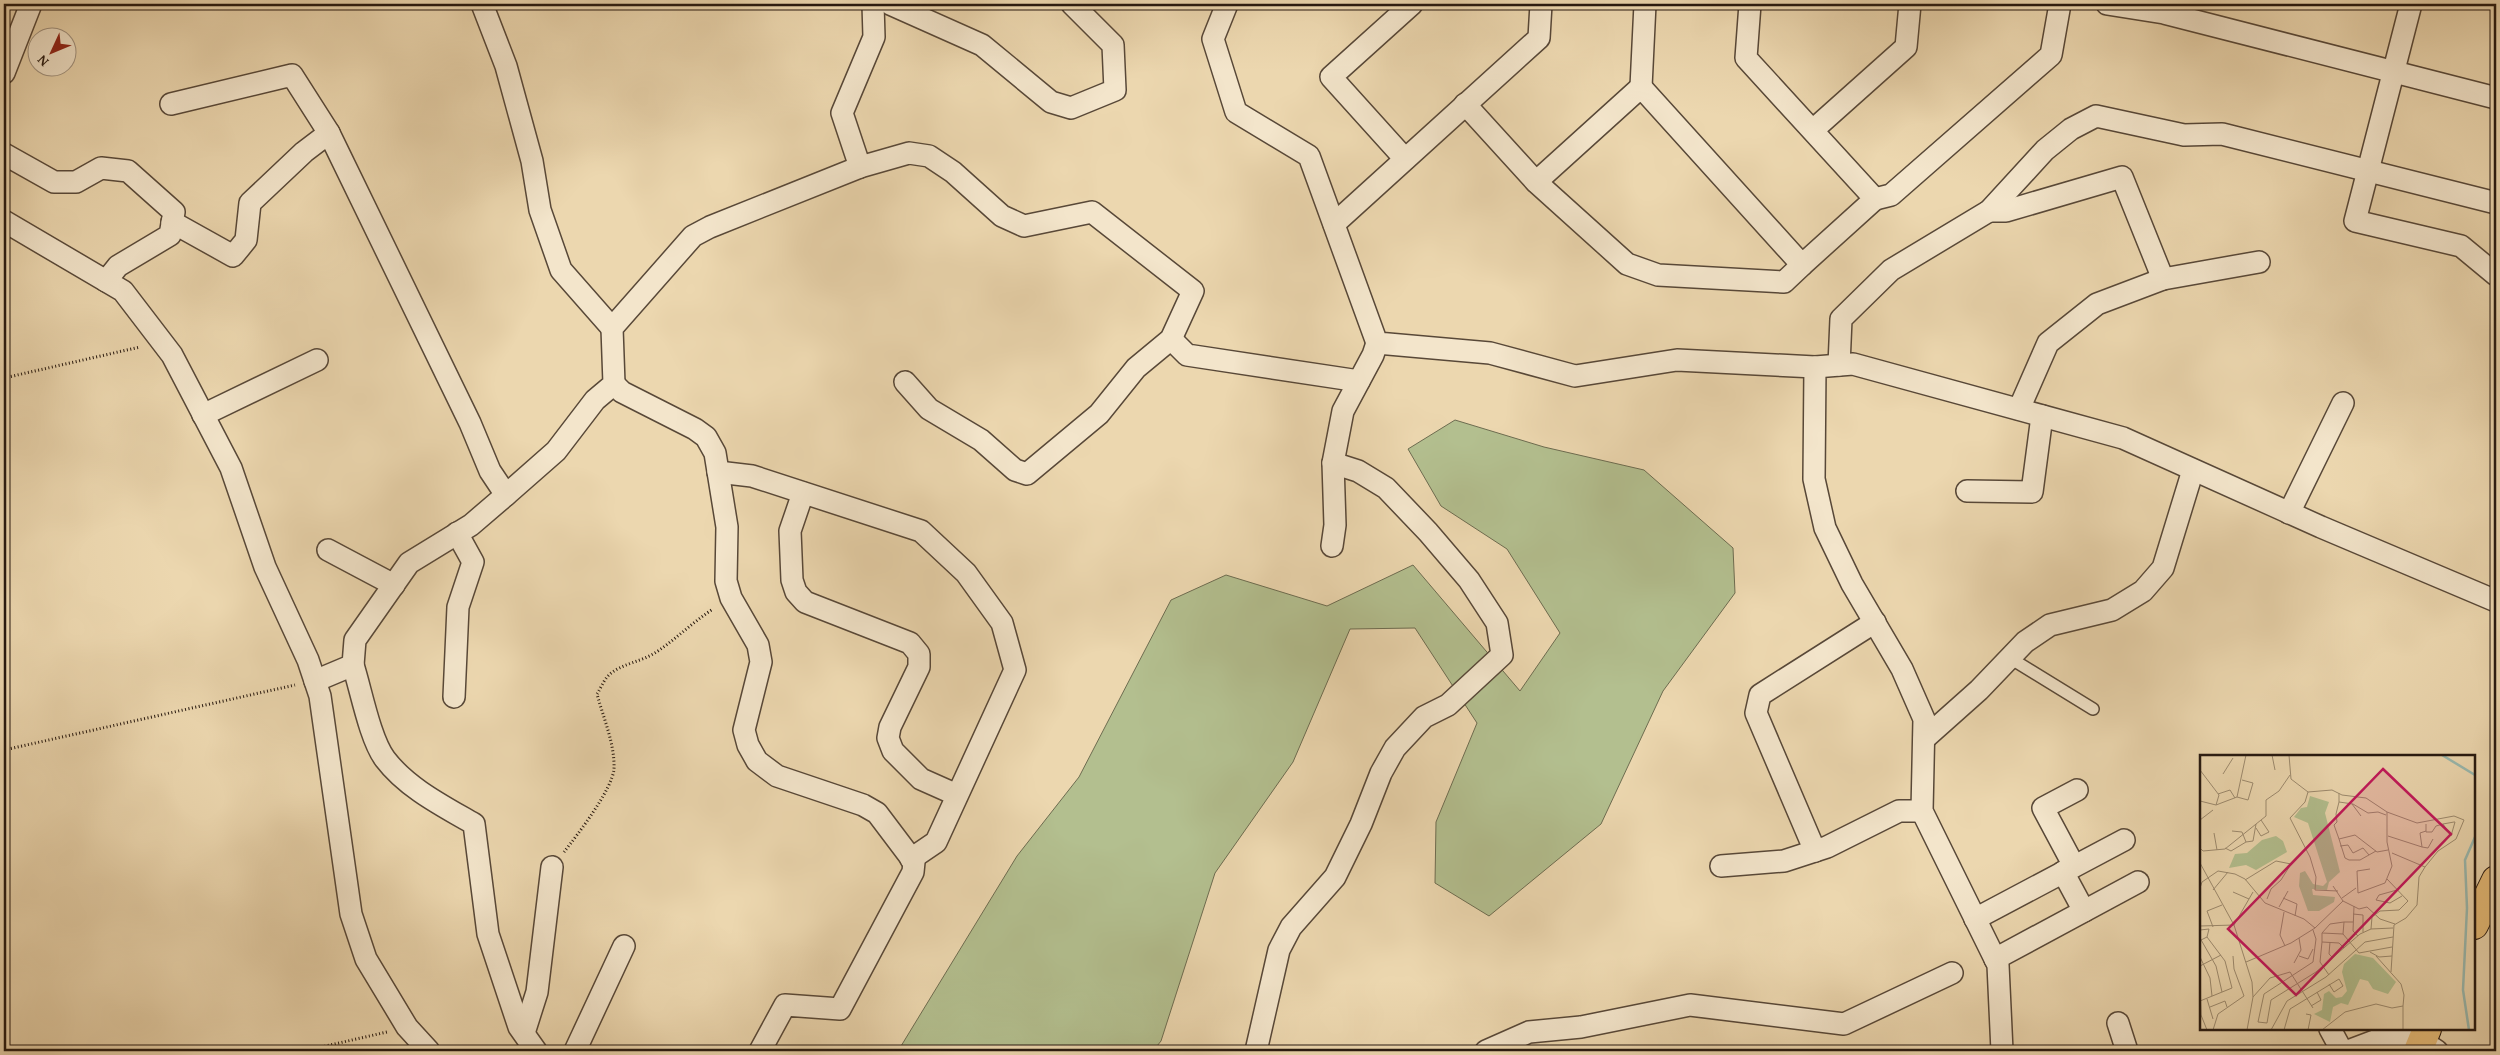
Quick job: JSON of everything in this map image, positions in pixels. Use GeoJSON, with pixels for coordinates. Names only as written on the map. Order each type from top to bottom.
{"type":"FeatureCollection","features":[{"type":"Feature","properties":{"kind":"main road"},"geometry":{"type":"LineString","coordinates":[[2475,923],[2496,880]]}},
{"type":"Feature","properties":{"kind":"street"},"geometry":{"type":"LineString","coordinates":[[4,73],[31,4]]}},
{"type":"Feature","properties":{"kind":"street"},"geometry":{"type":"LineString","coordinates":[[482,4],[506,66],[532,161],[540,210],[561,270],[612,328],[614,384],[622,392],[695,429],[706,437],[714,452],[727,527],[726,581],[731,598],[758,645],[761,662],[744,730],[748,745],[757,761],[777,776],[863,804],[878,813],[914,862],[913,872],[840,1009],[785,1005],[760,1051]]}},
{"type":"Feature","properties":{"kind":"street"},"geometry":{"type":"LineString","coordinates":[[860,167],[842,113],[874,37],[873,4]]}},
{"type":"Feature","properties":{"kind":"street"},"geometry":{"type":"LineString","coordinates":[[890,4],[982,45],[1051,102],[1071,108],[1115,90],[1113,45],[1072,4]]}},
{"type":"Feature","properties":{"kind":"street"},"geometry":{"type":"LineString","coordinates":[[1226,4],[1213,39],[1236,112],[1309,156],[1376,343],[1373,355],[1343,411],[1333,464],[1335,526],[1332,546]]}},
{"type":"Feature","properties":{"kind":"street"},"geometry":{"type":"LineString","coordinates":[[1405,159],[1331,78],[1412,4]]}},
{"type":"Feature","properties":{"kind":"street"},"geometry":{"type":"LineString","coordinates":[[1334,224],[1539,38],[1541,4]]}},
{"type":"Feature","properties":{"kind":"street"},"geometry":{"type":"LineString","coordinates":[[1536,182],[1640,88],[1644,4]]}},
{"type":"Feature","properties":{"kind":"street"},"geometry":{"type":"LineString","coordinates":[[1750,4],[1746,58],[1875,199]]}},
{"type":"Feature","properties":{"kind":"street"},"geometry":{"type":"LineString","coordinates":[[1813,130],[1906,47],[1910,4]]}},
{"type":"Feature","properties":{"kind":"street"},"geometry":{"type":"LineString","coordinates":[[1466,104],[1536,182],[1627,264],[1658,275],[1784,282],[1875,199],[1891,195],[2051,54],[2060,4]]}},
{"type":"Feature","properties":{"kind":"street"},"geometry":{"type":"LineString","coordinates":[[2107,4],[2164,13],[2496,98]]}},
{"type":"Feature","properties":{"kind":"street"},"geometry":{"type":"LineString","coordinates":[[2411,4],[2356,221],[2461,246],[2496,275]]}},
{"type":"Feature","properties":{"kind":"street"},"geometry":{"type":"LineString","coordinates":[[172,104],[292,74],[329,133],[470,423],[490,471],[506,495]]}},
{"type":"Feature","properties":{"kind":"street"},"geometry":{"type":"LineString","coordinates":[[1640,88],[1802,265]]}},
{"type":"Feature","properties":{"kind":"street"},"geometry":{"type":"LineString","coordinates":[[1839,365],[1841,319],[1891,270],[1989,211],[2045,150],[2071,129],[2096,116],[2184,135],[2222,134],[2496,203]]}},
{"type":"Feature","properties":{"kind":"street"},"geometry":{"type":"LineString","coordinates":[[172,222],[233,256],[246,240],[250,203],[304,152],[329,133]]}},
{"type":"Feature","properties":{"kind":"street"},"geometry":{"type":"LineString","coordinates":[[612,328],[693,236],[710,227],[860,167],[909,153],[929,156],[953,172],[1002,216],[1024,226],[1092,212],[1193,291],[1171,339],[1136,368],[1099,414],[1027,474],[1015,470],[981,440],[929,409],[905,382]]}},
{"type":"Feature","properties":{"kind":"street"},"geometry":{"type":"LineString","coordinates":[[4,154],[54,182],[76,182],[102,168],[128,171],[174,212],[170,235],[118,266],[106,281]]}},
{"type":"Feature","properties":{"kind":"street"},"geometry":{"type":"LineString","coordinates":[[1989,211],[2006,211],[2122,177],[2163,279]]}},
{"type":"Feature","properties":{"kind":"street"},"geometry":{"type":"LineString","coordinates":[[4,221],[123,291],[172,355],[231,468],[265,567],[308,660],[320,696],[350,914],[366,959],[407,1028],[429,1051]]}},
{"type":"Feature","properties":{"kind":"street"},"geometry":{"type":"LineString","coordinates":[[2019,409],[2048,343],[2097,304],[2163,279],[2259,262]]}},
{"type":"Feature","properties":{"kind":"street"},"geometry":{"type":"LineString","coordinates":[[1171,339],[1188,354],[1359,381]]}},
{"type":"Feature","properties":{"kind":"street"},"geometry":{"type":"LineString","coordinates":[[1376,343],[1490,352],[1575,376],[1677,360],[1815,367],[1853,364],[2123,438],[2289,513],[2496,600]]}},
{"type":"Feature","properties":{"kind":"street"},"geometry":{"type":"LineString","coordinates":[[203,415],[317,360]]}},
{"type":"Feature","properties":{"kind":"street"},"geometry":{"type":"LineString","coordinates":[[1815,367],[1814,479],[1825,528],[1852,584],[1902,669],[1924,719],[1922,811],[1998,965],[2002,1051]]}},
{"type":"Feature","properties":{"kind":"street"},"geometry":{"type":"LineString","coordinates":[[536,1051],[519,1027],[488,934],[474,824],[433,800],[404,777],[385,758],[376,739],[354,665],[356,640],[409,563],[471,525],[506,495],[556,451],[595,400],[614,384]]}},
{"type":"Feature","properties":{"kind":"street"},"geometry":{"type":"LineString","coordinates":[[2289,513],[2343,403]]}},
{"type":"Feature","properties":{"kind":"street"},"geometry":{"type":"LineString","coordinates":[[1967,491],[2032,492],[2042,416]]}},
{"type":"Feature","properties":{"kind":"street"},"geometry":{"type":"LineString","coordinates":[[1256,1051],[1279,950],[1291,927],[1335,877],[1361,824],[1380,773],[1395,748],[1424,717],[1448,705],[1502,655],[1497,624],[1469,580],[1428,532],[1386,488],[1358,471],[1333,464]]}},
{"type":"Feature","properties":{"kind":"street"},"geometry":{"type":"LineString","coordinates":[[1924,739],[1979,690],[2025,642],[2050,625],[2112,610],[2143,591],[2163,568],[2193,470]]}},
{"type":"Feature","properties":{"kind":"street"},"geometry":{"type":"LineString","coordinates":[[718,472],[752,476],[920,531],[966,573],[1002,623],[1015,670],[936,842],[911,859]]}},
{"type":"Feature","properties":{"kind":"street"},"geometry":{"type":"LineString","coordinates":[[803,493],[790,531],[792,580],[796,592],[805,602],[910,643],[919,654],[919,667],[890,727],[888,738],[892,751],[921,779],[957,795]]}},
{"type":"Feature","properties":{"kind":"street"},"geometry":{"type":"LineString","coordinates":[[454,697],[458,607],[473,562],[457,533]]}},
{"type":"Feature","properties":{"kind":"street"},"geometry":{"type":"LineString","coordinates":[[328,550],[394,585]]}},
{"type":"Feature","properties":{"kind":"street"},"geometry":{"type":"LineString","coordinates":[[1815,851],[1756,713],[1760,695],[1875,622]]}},
{"type":"Feature","properties":{"kind":"street"},"geometry":{"type":"LineString","coordinates":[[315,681],[354,665]]}},
{"type":"Feature","properties":{"kind":"street"},"geometry":{"type":"LineString","coordinates":[[2077,790],[2043,808],[2069,869],[2084,911]]}},
{"type":"Feature","properties":{"kind":"street"},"geometry":{"type":"LineString","coordinates":[[1721,866],[1784,861],[1815,851],[1899,812],[1922,811]]}},
{"type":"Feature","properties":{"kind":"street"},"geometry":{"type":"LineString","coordinates":[[1975,919],[2124,840]]}},
{"type":"Feature","properties":{"kind":"street"},"geometry":{"type":"LineString","coordinates":[[524,1034],[537,992],[552,867]]}},
{"type":"Feature","properties":{"kind":"street"},"geometry":{"type":"LineString","coordinates":[[1995,958],[2138,882]]}},
{"type":"Feature","properties":{"kind":"street"},"geometry":{"type":"LineString","coordinates":[[575,1051],[624,946]]}},
{"type":"Feature","properties":{"kind":"street"},"geometry":{"type":"LineString","coordinates":[[1486,1051],[1528,1032],[1581,1027],[1690,1005],[1844,1024],[1952,973]]}},
{"type":"Feature","properties":{"kind":"street"},"geometry":{"type":"LineString","coordinates":[[2118,1023],[2127,1051]]}},
{"type":"Feature","properties":{"kind":"street"},"geometry":{"type":"LineString","coordinates":[[2331,1030],[2342,1051]]}},
{"type":"Feature","properties":{"kind":"street"},"geometry":{"type":"LineString","coordinates":[[2348,1051],[2393,1034],[2426,1043]]}},
{"type":"Feature","properties":{"kind":"lane"},"geometry":{"type":"LineString","coordinates":[[2010,658],[2093,709]]}},
{"type":"Feature","properties":{"kind":"path"},"geometry":{"type":"LineString","coordinates":[[4,378],[162,342]]}},
{"type":"Feature","properties":{"kind":"path"},"geometry":{"type":"LineString","coordinates":[[552,867],[584,826],[604,793],[614,770],[611,743],[597,694],[609,675],[625,665],[640,662],[659,650],[690,624],[731,598]]}},
{"type":"Feature","properties":{"kind":"path"},"geometry":{"type":"LineString","coordinates":[[4,750],[315,681]]}},
{"type":"Feature","properties":{"kind":"path"},"geometry":{"type":"LineString","coordinates":[[304,1051],[407,1028]]}},
{"type":"Feature","properties":{"kind":"green space"},"geometry":{"type":"Polygon","coordinates":[[[1455,420],[1544,447],[1644,470],[1733,548],[1735,593],[1663,691],[1601,824],[1489,916],[1435,883],[1436,822],[1477,723],[1415,628],[1350,629],[1293,762],[1215,873],[1161,1041],[1153,1051],[898,1051],[1017,856],[1079,777],[1171,600],[1226,575],[1327,606],[1413,565],[1520,691],[1560,633],[1507,549],[1441,506],[1408,449],[1455,420]]]}}]}
